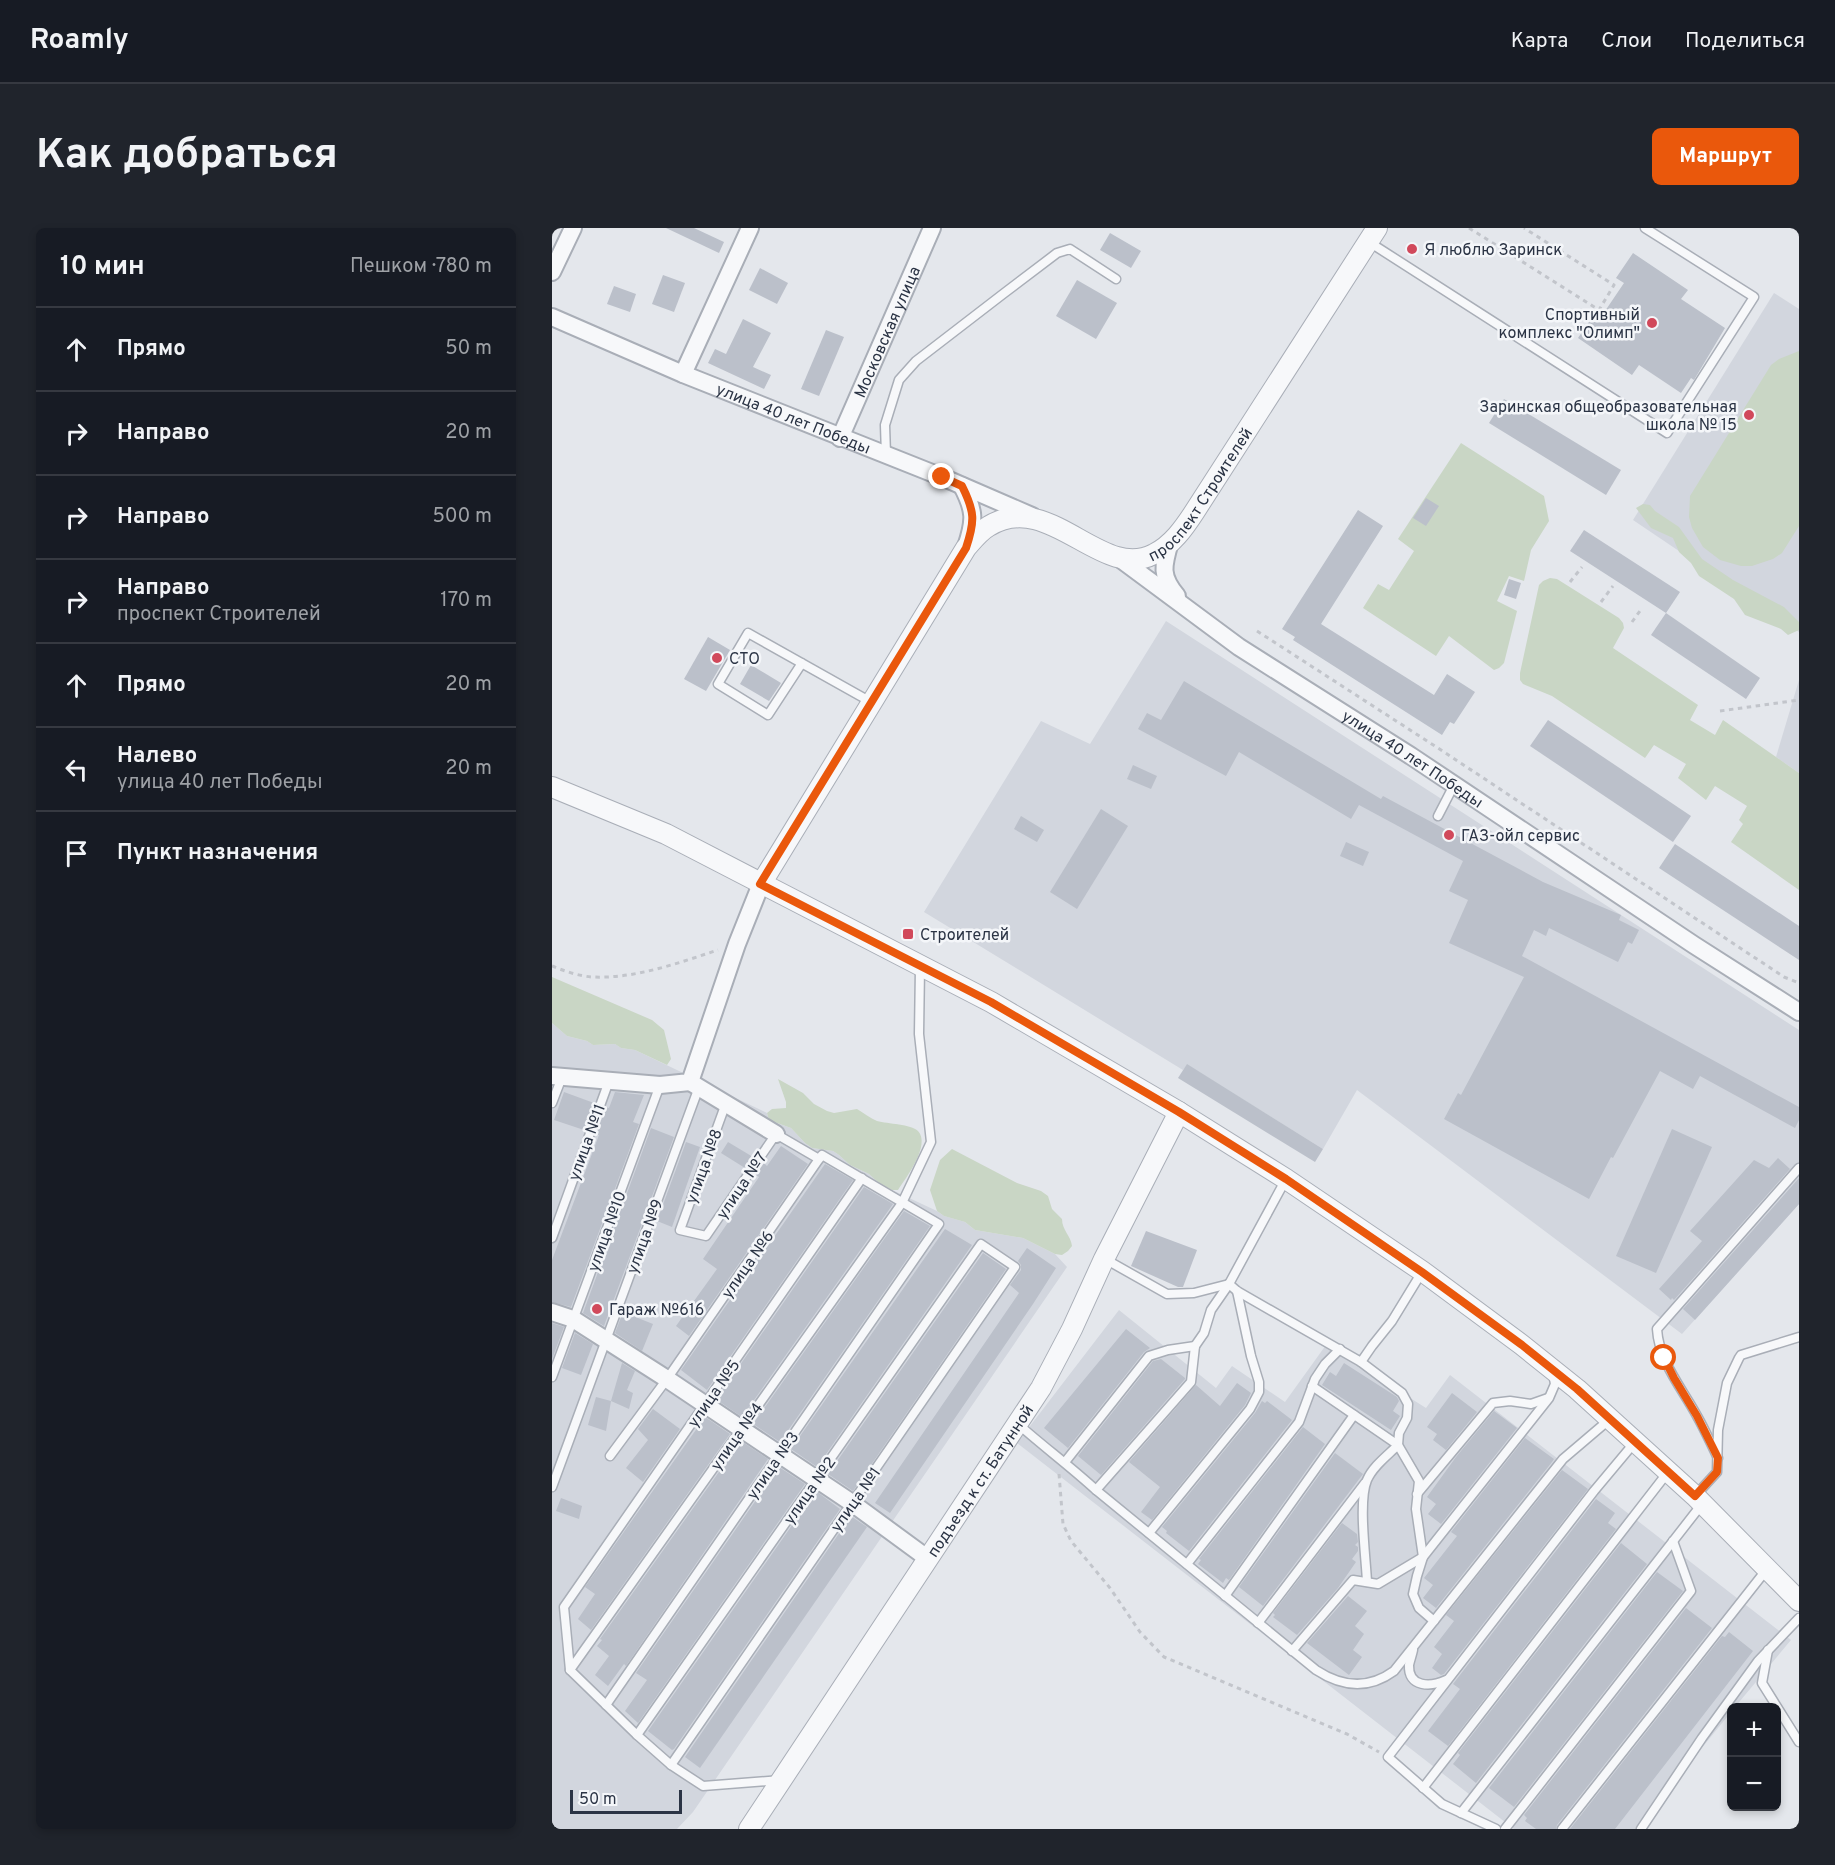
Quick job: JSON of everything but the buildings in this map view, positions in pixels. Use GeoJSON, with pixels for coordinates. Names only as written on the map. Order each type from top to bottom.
{"type":"FeatureCollection","features":[{"type":"Feature","properties":{"kind":"street"},"geometry":{"type":"LineString","coordinates":[[552,272],[573,228]]}},
{"type":"Feature","properties":{"kind":"street"},"geometry":{"type":"LineString","coordinates":[[683,374],[750,228]]}},
{"type":"Feature","properties":{"kind":"street","name":"Московская улица"},"geometry":{"type":"LineString","coordinates":[[840,438],[932,228]]}},
{"type":"Feature","properties":{"kind":"street","name":"проспект Строителей"},"geometry":{"type":"LineString","coordinates":[[760,884],[966,548],[990,525],[1003,519],[1018,517],[1035,518],[1119,558],[1139,559],[1152,555],[1170,542],[1180,533],[1195,512],[1373,235]]}},
{"type":"Feature","properties":{"kind":"street","name":"улица 40 лет Победы"},"geometry":{"type":"LineString","coordinates":[[552,317],[683,374],[962,486],[1035,518]]}},
{"type":"Feature","properties":{"kind":"street"},"geometry":{"type":"LineString","coordinates":[[962,486],[973,518],[973,527],[966,548]]}},
{"type":"Feature","properties":{"kind":"street"},"geometry":{"type":"LineString","coordinates":[[1170,542],[1164,567],[1165,579],[1187,608]]}},
{"type":"Feature","properties":{"kind":"street","name":"улица 40 лет Победы"},"geometry":{"type":"LineString","coordinates":[[1119,558],[1239,648],[1454,785],[1799,1012]]}},
{"type":"Feature","properties":{"kind":"street"},"geometry":{"type":"LineString","coordinates":[[552,787],[666,834],[991,1002],[1179,1112],[1286,1179],[1422,1272],[1522,1345],[1577,1389],[1699,1500],[1799,1601]]}},
{"type":"Feature","properties":{"kind":"street"},"geometry":{"type":"LineString","coordinates":[[695,1084],[737,944],[760,884]]}},
{"type":"Feature","properties":{"kind":"street"},"geometry":{"type":"LineString","coordinates":[[557,1076],[660,1085],[695,1084],[776,1134]]}},
{"type":"Feature","properties":{"kind":"street","name":"подъезд к ст. Батунной"},"geometry":{"type":"LineString","coordinates":[[750,1829],[1041,1388],[1179,1112]]}},
{"type":"Feature","properties":{"kind":"street"},"geometry":{"type":"LineString","coordinates":[[552,1312],[573,1319],[667,1379],[852,1503],[927,1558]]}},
{"type":"Feature","properties":{"kind":"lane"},"geometry":{"type":"LineString","coordinates":[[1373,235],[1667,433],[1754,297],[1645,228]]}},
{"type":"Feature","properties":{"kind":"lane"},"geometry":{"type":"LineString","coordinates":[[886,455],[885,425],[899,380],[916,361],[1003,294],[1057,253],[1070,249],[1116,279]]}},
{"type":"Feature","properties":{"kind":"lane"},"geometry":{"type":"LineString","coordinates":[[802,663],[768,715],[718,684],[748,633],[802,663],[871,702]]}},
{"type":"Feature","properties":{"kind":"lane"},"geometry":{"type":"LineString","coordinates":[[1438,816],[1454,785]]}},
{"type":"Feature","properties":{"kind":"lane","name":"улица №4"},"geometry":{"type":"LineString","coordinates":[[570,1670],[902,1203],[931,1142],[919,1034],[920,966]]}},
{"type":"Feature","properties":{"kind":"lane"},"geometry":{"type":"LineString","coordinates":[[552,1103],[557,1076]]}},
{"type":"Feature","properties":{"kind":"lane","name":"улица №11"},"geometry":{"type":"LineString","coordinates":[[552,1238],[609,1081]]}},
{"type":"Feature","properties":{"kind":"lane","name":"улица №9"},"geometry":{"type":"LineString","coordinates":[[552,1487],[695,1084]]}},
{"type":"Feature","properties":{"kind":"lane","name":"улица №10"},"geometry":{"type":"LineString","coordinates":[[552,1377],[660,1085]]}},
{"type":"Feature","properties":{"kind":"lane","name":"улица №8"},"geometry":{"type":"LineString","coordinates":[[706,1236],[680,1230],[726,1103]]}},
{"type":"Feature","properties":{"kind":"lane"},"geometry":{"type":"LineString","coordinates":[[776,1134],[819,1159],[822,1155],[902,1203]]}},
{"type":"Feature","properties":{"kind":"lane","name":"улица №7"},"geometry":{"type":"LineString","coordinates":[[706,1236],[776,1134]]}},
{"type":"Feature","properties":{"kind":"lane","name":"улица №6"},"geometry":{"type":"LineString","coordinates":[[610,1456],[667,1379],[819,1159]]}},
{"type":"Feature","properties":{"kind":"lane"},"geometry":{"type":"LineString","coordinates":[[1718,1458],[1697,1416],[1674,1378],[1658,1341],[1657,1329],[1799,1168]]}},
{"type":"Feature","properties":{"kind":"lane","name":"улица №5"},"geometry":{"type":"LineString","coordinates":[[570,1670],[564,1607],[862,1179]]}},
{"type":"Feature","properties":{"kind":"lane"},"geometry":{"type":"LineString","coordinates":[[1096,1490],[1191,1382],[1196,1346],[1204,1333],[1211,1310],[1229,1284],[1286,1179]]}},
{"type":"Feature","properties":{"kind":"lane","name":"улица №3"},"geometry":{"type":"LineString","coordinates":[[606,1705],[939,1224],[902,1203]]}},
{"type":"Feature","properties":{"kind":"lane","name":"улица №2"},"geometry":{"type":"LineString","coordinates":[[637,1735],[981,1244]]}},
{"type":"Feature","properties":{"kind":"lane","name":"улица №1"},"geometry":{"type":"LineString","coordinates":[[671,1765],[1016,1267],[981,1244]]}},
{"type":"Feature","properties":{"kind":"lane"},"geometry":{"type":"LineString","coordinates":[[1104,1259],[1167,1294],[1194,1293],[1229,1284]]}},
{"type":"Feature","properties":{"kind":"lane"},"geometry":{"type":"LineString","coordinates":[[1361,1362],[1392,1321],[1422,1272]]}},
{"type":"Feature","properties":{"kind":"lane"},"geometry":{"type":"LineString","coordinates":[[1229,1284],[1237,1291],[1361,1362],[1402,1393],[1408,1404],[1407,1418],[1399,1433],[1398,1445],[1373,1470],[1258,1623]]}},
{"type":"Feature","properties":{"kind":"lane"},"geometry":{"type":"LineString","coordinates":[[1149,1533],[1250,1409],[1259,1392],[1259,1382],[1237,1291]]}},
{"type":"Feature","properties":{"kind":"lane"},"geometry":{"type":"LineString","coordinates":[[1461,1813],[1673,1540],[1717,1472],[1718,1430],[1727,1383],[1741,1354],[1799,1337]]}},
{"type":"Feature","properties":{"kind":"lane"},"geometry":{"type":"LineString","coordinates":[[1065,1462],[1149,1356],[1168,1350],[1196,1346]]}},
{"type":"Feature","properties":{"kind":"lane"},"geometry":{"type":"LineString","coordinates":[[1187,1564],[1299,1422],[1312,1386],[1326,1364],[1340,1349]]}},
{"type":"Feature","properties":{"kind":"lane"},"geometry":{"type":"LineString","coordinates":[[1292,1651],[1353,1580],[1378,1584],[1423,1557],[1549,1398],[1555,1384],[1552,1370]]}},
{"type":"Feature","properties":{"kind":"lane"},"geometry":{"type":"LineString","coordinates":[[1312,1386],[1398,1445],[1419,1481],[1416,1509],[1423,1557],[1413,1594],[1419,1608],[1434,1621]]}},
{"type":"Feature","properties":{"kind":"lane"},"geometry":{"type":"LineString","coordinates":[[1418,1494],[1493,1403],[1510,1401],[1531,1404],[1549,1398]]}},
{"type":"Feature","properties":{"kind":"lane"},"geometry":{"type":"LineString","coordinates":[[1225,1596],[1354,1415]]}},
{"type":"Feature","properties":{"kind":"lane"},"geometry":{"type":"LineString","coordinates":[[1018,1424],[1292,1651],[1328,1678],[1340,1683],[1353,1684],[1384,1678],[1394,1671],[1563,1459],[1610,1419]]}},
{"type":"Feature","properties":{"kind":"lane"},"geometry":{"type":"LineString","coordinates":[[1496,1829],[1442,1804],[1388,1757],[1594,1491],[1636,1442]]}},
{"type":"Feature","properties":{"kind":"lane"},"geometry":{"type":"LineString","coordinates":[[1423,1788],[1668,1472]]}},
{"type":"Feature","properties":{"kind":"lane"},"geometry":{"type":"LineString","coordinates":[[1367,1480],[1363,1502],[1367,1582]]}},
{"type":"Feature","properties":{"kind":"lane"},"geometry":{"type":"LineString","coordinates":[[1505,1829],[1691,1591],[1673,1540]]}},
{"type":"Feature","properties":{"kind":"lane"},"geometry":{"type":"LineString","coordinates":[[1562,1829],[1767,1568]]}},
{"type":"Feature","properties":{"kind":"lane"},"geometry":{"type":"LineString","coordinates":[[1641,1829],[1702,1738],[1758,1661],[1799,1618]]}},
{"type":"Feature","properties":{"kind":"lane"},"geometry":{"type":"LineString","coordinates":[[1413,1647],[1409,1666],[1411,1675],[1417,1681],[1424,1686],[1448,1680]]}},
{"type":"Feature","properties":{"kind":"lane"},"geometry":{"type":"LineString","coordinates":[[1768,1650],[1762,1683],[1799,1742]]}},
{"type":"Feature","properties":{"kind":"lane"},"geometry":{"type":"LineString","coordinates":[[570,1670],[671,1765],[703,1786],[784,1780]]}},
{"type":"Feature","properties":{"kind":"path"},"geometry":{"type":"LineString","coordinates":[[1469,228],[1599,310],[1614,285],[1524,228]]}},
{"type":"Feature","properties":{"kind":"path"},"geometry":{"type":"LineString","coordinates":[[1570,582],[1582,567]]}},
{"type":"Feature","properties":{"kind":"path"},"geometry":{"type":"LineString","coordinates":[[1601,602],[1612,586]]}},
{"type":"Feature","properties":{"kind":"path"},"geometry":{"type":"LineString","coordinates":[[1632,622],[1642,608]]}},
{"type":"Feature","properties":{"kind":"path"},"geometry":{"type":"LineString","coordinates":[[1257,631],[1784,977],[1799,983]]}},
{"type":"Feature","properties":{"kind":"path"},"geometry":{"type":"LineString","coordinates":[[1720,711],[1799,699]]}},
{"type":"Feature","properties":{"kind":"path"},"geometry":{"type":"LineString","coordinates":[[552,966],[591,977],[631,974],[665,967],[737,944]]}},
{"type":"Feature","properties":{"kind":"path"},"geometry":{"type":"LineString","coordinates":[[1049,1452],[1059,1473],[1063,1524],[1071,1541],[1110,1588],[1140,1632],[1164,1657],[1347,1734],[1388,1757]]}},
{"type":"Feature","properties":{"kind":"shaded area","name":"Заринская общеобразовательная школа № 15"},"geometry":{"type":"Polygon","coordinates":[[[1774,293],[1799,309],[1799,632],[1633,520],[1774,293]]]}},
{"type":"Feature","properties":{"kind":"shaded area"},"geometry":{"type":"Polygon","coordinates":[[[1166,621],[1799,1030],[1799,1204],[1682,1334],[1357,1090],[1323,1149],[1187,1065],[1183,1070],[924,912],[1041,721],[1090,744],[1166,621]]]}},
{"type":"Feature","properties":{"kind":"shaded area"},"geometry":{"type":"Polygon","coordinates":[[[1799,680],[1799,773],[1776,757],[1799,680]]]}},
{"type":"Feature","properties":{"kind":"shaded area"},"geometry":{"type":"Polygon","coordinates":[[[552,1023],[567,1036],[587,1041],[593,1045],[615,1044],[621,1048],[635,1050],[767,1113],[769,1120],[791,1128],[812,1148],[833,1151],[850,1165],[869,1174],[880,1184],[944,1216],[965,1222],[975,1230],[1023,1238],[1055,1254],[1067,1267],[693,1812],[677,1829],[552,1829],[552,1023]]]}},
{"type":"Feature","properties":{"kind":"shaded area"},"geometry":{"type":"Polygon","coordinates":[[[1119,1310],[1216,1388],[1232,1366],[1285,1402],[1326,1345],[1426,1408],[1450,1375],[1791,1640],[1738,1703],[1727,1703],[1727,1717],[1636,1829],[1514,1829],[1017,1443],[1119,1310]]]}},
{"type":"Feature","properties":{"kind":"green space"},"geometry":{"type":"Polygon","coordinates":[[[1799,351],[1799,526],[1782,553],[1773,559],[1752,566],[1741,566],[1720,560],[1703,547],[1692,528],[1689,517],[1690,496],[1771,365],[1799,351]]]}},
{"type":"Feature","properties":{"kind":"green space"},"geometry":{"type":"Polygon","coordinates":[[[1461,443],[1544,496],[1549,521],[1531,550],[1524,581],[1509,576],[1497,601],[1517,611],[1504,663],[1494,670],[1449,636],[1436,656],[1363,608],[1378,584],[1389,590],[1414,551],[1398,539],[1461,443]]]}},
{"type":"Feature","properties":{"kind":"green space"},"geometry":{"type":"Polygon","coordinates":[[[1643,504],[1650,505],[1679,527],[1702,559],[1733,580],[1784,607],[1799,622],[1799,630],[1788,635],[1781,629],[1745,615],[1734,599],[1699,576],[1691,563],[1679,552],[1673,538],[1651,528],[1636,508],[1643,504]]]}},
{"type":"Feature","properties":{"kind":"green space"},"geometry":{"type":"Polygon","coordinates":[[[1550,578],[1557,579],[1619,618],[1624,628],[1613,648],[1698,705],[1690,720],[1715,735],[1723,720],[1799,773],[1799,890],[1731,842],[1743,824],[1739,820],[1747,806],[1715,786],[1706,800],[1678,778],[1686,764],[1654,745],[1645,758],[1552,696],[1523,684],[1520,680],[1520,673],[1539,585],[1550,578]]]}},
{"type":"Feature","properties":{"kind":"green space"},"geometry":{"type":"Polygon","coordinates":[[[552,977],[652,1020],[664,1030],[671,1059],[667,1065],[635,1050],[621,1048],[615,1044],[593,1045],[587,1041],[567,1036],[552,1023],[552,977]]]}},
{"type":"Feature","properties":{"kind":"green space"},"geometry":{"type":"Polygon","coordinates":[[[778,1079],[803,1093],[814,1104],[827,1111],[834,1113],[857,1109],[877,1121],[918,1131],[921,1137],[919,1153],[898,1190],[892,1190],[880,1184],[869,1174],[850,1165],[833,1151],[812,1148],[791,1128],[769,1120],[767,1113],[772,1109],[786,1108],[778,1079]]]}},
{"type":"Feature","properties":{"kind":"green space"},"geometry":{"type":"Polygon","coordinates":[[[952,1149],[1017,1183],[1041,1191],[1048,1196],[1052,1209],[1062,1219],[1071,1242],[1072,1246],[1068,1251],[1062,1255],[1055,1254],[1023,1238],[975,1230],[965,1222],[944,1216],[937,1211],[930,1190],[940,1160],[952,1149]]]}},
{"type":"Feature","properties":{"kind":"place","name":"Я люблю Заринск"},"geometry":{"type":"Point","coordinates":[1412,249]}},
{"type":"Feature","properties":{"kind":"place","name":"Спортивный комплекс \"Олимп\""},"geometry":{"type":"Point","coordinates":[1652,323]}},
{"type":"Feature","properties":{"kind":"place","name":"Заринская общеобразовательная школа № 15"},"geometry":{"type":"Point","coordinates":[1749,415]}},
{"type":"Feature","properties":{"kind":"place","name":"СТО"},"geometry":{"type":"Point","coordinates":[717,658]}},
{"type":"Feature","properties":{"kind":"place","name":"ГАЗ-ойл сервис"},"geometry":{"type":"Point","coordinates":[1449,835]}},
{"type":"Feature","properties":{"kind":"place","name":"Строителей"},"geometry":{"type":"Point","coordinates":[908,934]}},
{"type":"Feature","properties":{"kind":"place","name":"Гараж №616"},"geometry":{"type":"Point","coordinates":[597,1309]}},
{"type":"Feature","properties":{"kind":"route"},"geometry":{"type":"LineString","coordinates":[[942,477],[962,486],[973,512],[973,527],[966,548],[760,884],[991,1002],[1179,1112],[1286,1179],[1422,1272],[1522,1345],[1577,1389],[1695,1496],[1717,1472],[1718,1458],[1664,1358]]}}]}
